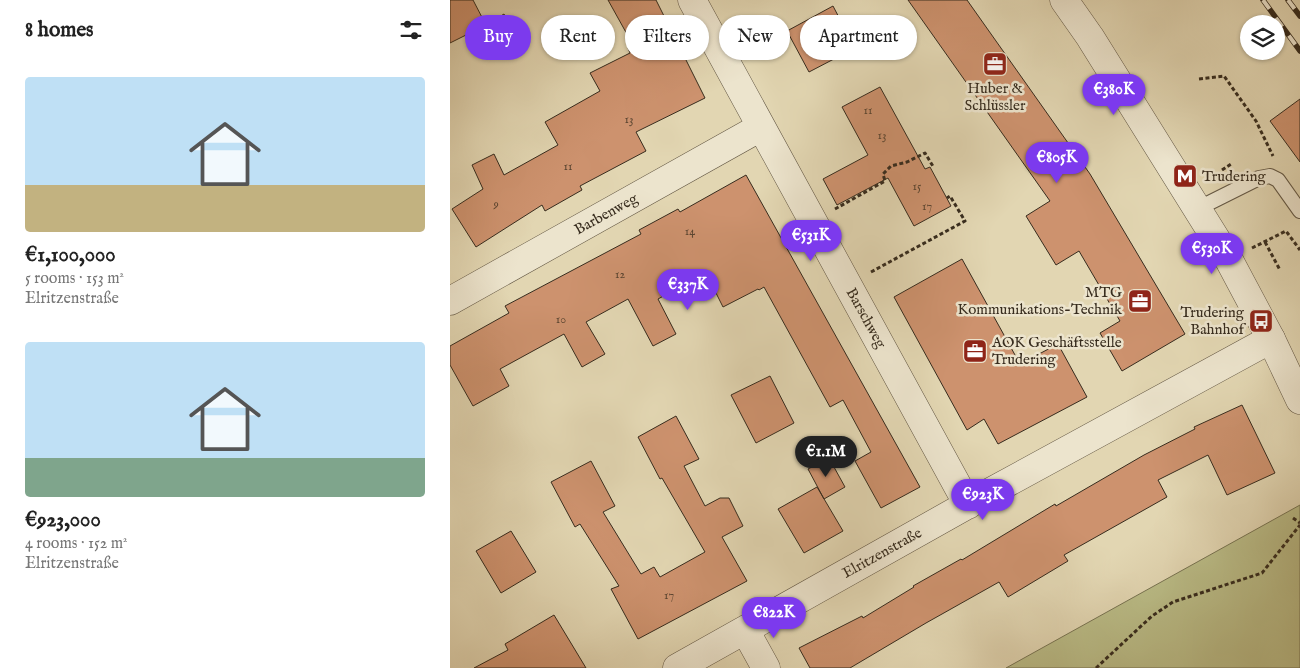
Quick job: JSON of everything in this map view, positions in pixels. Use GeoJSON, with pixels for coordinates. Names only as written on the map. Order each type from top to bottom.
{"type":"FeatureCollection","features":[{"type":"Feature","properties":{"kind":"street","name":"Barschweg"},"geometry":{"type":"LineString","coordinates":[[692,0],[968,505]]}},
{"type":"Feature","properties":{"kind":"street"},"geometry":{"type":"LineString","coordinates":[[1064,0],[1090,37],[1229,260],[1271,339],[1300,400]]}},
{"type":"Feature","properties":{"kind":"street","name":"Barbenweg"},"geometry":{"type":"LineString","coordinates":[[450,301],[761,126]]}},
{"type":"Feature","properties":{"kind":"street","name":"Elritzenstraße"},"geometry":{"type":"LineString","coordinates":[[677,668],[968,505],[1271,339]]}},
{"type":"Feature","properties":{"kind":"street"},"geometry":{"type":"LineString","coordinates":[[745,630],[766,668]]}},
{"type":"Feature","properties":{"kind":"lane"},"geometry":{"type":"LineString","coordinates":[[1197,209],[1259,178],[1270,176],[1278,180],[1300,211]]}},
{"type":"Feature","properties":{"kind":"path"},"geometry":{"type":"LineString","coordinates":[[1199,79],[1224,76],[1256,121],[1273,158],[1270,176]]}},
{"type":"Feature","properties":{"kind":"path"},"geometry":{"type":"LineString","coordinates":[[834,210],[885,181],[883,174],[891,166],[907,162],[925,154],[934,168]]}},
{"type":"Feature","properties":{"kind":"path"},"geometry":{"type":"LineString","coordinates":[[1222,170],[1231,164]]}},
{"type":"Feature","properties":{"kind":"path"},"geometry":{"type":"LineString","coordinates":[[869,273],[965,221],[950,196],[947,198]]}},
{"type":"Feature","properties":{"kind":"path"},"geometry":{"type":"LineString","coordinates":[[1265,242],[1280,270]]}},
{"type":"Feature","properties":{"kind":"path"},"geometry":{"type":"LineString","coordinates":[[1096,668],[1152,616],[1173,602],[1262,573],[1300,524],[1293,518]]}},
{"type":"Feature","properties":{"kind":"green space"},"geometry":{"type":"Polygon","coordinates":[[[1300,505],[1300,668],[1006,668],[1300,505]]]}},
{"type":"Feature","properties":{"kind":"building"},"geometry":{"type":"Polygon","coordinates":[[[450,0],[473,0],[481,15],[465,15],[465,36],[450,43],[450,0]]]}},
{"type":"Feature","properties":{"kind":"building"},"geometry":{"type":"Polygon","coordinates":[[[608,0],[656,0],[664,15],[625,15],[625,31],[608,0]]]}},
{"type":"Feature","properties":{"kind":"building"},"geometry":{"type":"Polygon","coordinates":[[[908,0],[967,0],[1090,174],[1185,334],[1122,371],[1100,333],[1120,321],[1079,251],[1056,265],[1026,216],[1050,201],[908,0]]]}},
{"type":"Feature","properties":{"kind":"building"},"geometry":{"type":"Polygon","coordinates":[[[833,6],[838,15],[816,15],[833,6]]]}},
{"type":"Feature","properties":{"kind":"building"},"geometry":{"type":"Polygon","coordinates":[[[800,24],[800,55],[790,37],[790,29],[800,24]]]}},
{"type":"Feature","properties":{"kind":"building"},"geometry":{"type":"Polygon","coordinates":[[[625,56],[625,60],[686,60],[705,98],[636,132],[646,151],[580,186],[582,190],[545,211],[542,205],[476,247],[452,209],[483,189],[472,165],[494,154],[504,175],[558,145],[545,122],[600,91],[590,73],[625,56]]]}},
{"type":"Feature","properties":{"kind":"building"},"geometry":{"type":"Polygon","coordinates":[[[803,60],[832,60],[809,72],[803,60]]]}},
{"type":"Feature","properties":{"kind":"building"},"geometry":{"type":"Polygon","coordinates":[[[880,87],[925,169],[930,167],[951,206],[914,226],[888,178],[837,205],[823,179],[868,155],[842,107],[880,87]]]}},
{"type":"Feature","properties":{"kind":"building"},"geometry":{"type":"Polygon","coordinates":[[[1300,99],[1300,162],[1270,121],[1300,99]]]}},
{"type":"Feature","properties":{"kind":"building"},"geometry":{"type":"Polygon","coordinates":[[[746,175],[920,487],[881,508],[855,461],[871,452],[843,400],[830,407],[764,287],[723,307],[706,273],[658,299],[676,334],[653,346],[628,299],[586,322],[605,354],[582,367],[564,334],[500,369],[509,386],[473,406],[450,365],[450,346],[509,313],[505,306],[641,234],[639,230],[678,209],[680,212],[746,175]]]}},
{"type":"Feature","properties":{"kind":"building"},"geometry":{"type":"Polygon","coordinates":[[[962,259],[1020,364],[1058,344],[1087,397],[998,444],[984,419],[967,430],[894,297],[962,259]]]}},
{"type":"Feature","properties":{"kind":"building"},"geometry":{"type":"Polygon","coordinates":[[[770,376],[794,423],[756,443],[731,395],[770,376]]]}},
{"type":"Feature","properties":{"kind":"building"},"geometry":{"type":"Polygon","coordinates":[[[1242,405],[1275,473],[1227,495],[1208,455],[1158,480],[1167,497],[1064,555],[1068,561],[1008,597],[999,582],[850,668],[810,668],[799,648],[862,616],[863,618],[913,586],[962,560],[1055,504],[1056,506],[1144,455],[1195,429],[1194,427],[1242,405]]]}},
{"type":"Feature","properties":{"kind":"building"},"geometry":{"type":"Polygon","coordinates":[[[676,416],[699,459],[684,466],[705,506],[720,498],[729,498],[743,526],[722,537],[747,581],[638,639],[611,589],[619,586],[580,524],[575,527],[551,482],[591,461],[615,506],[603,512],[641,574],[654,567],[660,577],[705,552],[662,478],[660,479],[638,437],[676,416]]]}},
{"type":"Feature","properties":{"kind":"building"},"geometry":{"type":"Polygon","coordinates":[[[829,458],[845,487],[824,499],[808,469],[829,458]]]}},
{"type":"Feature","properties":{"kind":"building"},"geometry":{"type":"Polygon","coordinates":[[[817,487],[843,531],[804,553],[778,509],[817,487]]]}},
{"type":"Feature","properties":{"kind":"building"},"geometry":{"type":"Polygon","coordinates":[[[511,531],[536,572],[501,593],[476,551],[511,531]]]}},
{"type":"Feature","properties":{"kind":"building"},"geometry":{"type":"Polygon","coordinates":[[[554,615],[586,668],[474,668],[508,650],[505,644],[554,615]]]}},
{"type":"Feature","properties":{"kind":"railway"},"geometry":{"type":"LineString","coordinates":[[1263,0],[1300,51]]}},
{"type":"Feature","properties":{"kind":"railway"},"geometry":{"type":"LineString","coordinates":[[1288,0],[1300,16]]}},
{"type":"Feature","properties":{"kind":"place","name":"Huber & Schlüssler"},"geometry":{"type":"Point","coordinates":[995,64]}},
{"type":"Feature","properties":{"kind":"place","name":"Trudering"},"geometry":{"type":"Point","coordinates":[1185,176]}},
{"type":"Feature","properties":{"kind":"place","name":"MTG Kommunikations-Technik"},"geometry":{"type":"Point","coordinates":[1140,301]}},
{"type":"Feature","properties":{"kind":"place","name":"Trudering Bahnhof"},"geometry":{"type":"Point","coordinates":[1261,321]}},
{"type":"Feature","properties":{"kind":"place","name":"AOK Geschäftsstelle Trudering"},"geometry":{"type":"Point","coordinates":[975,351]}}]}
